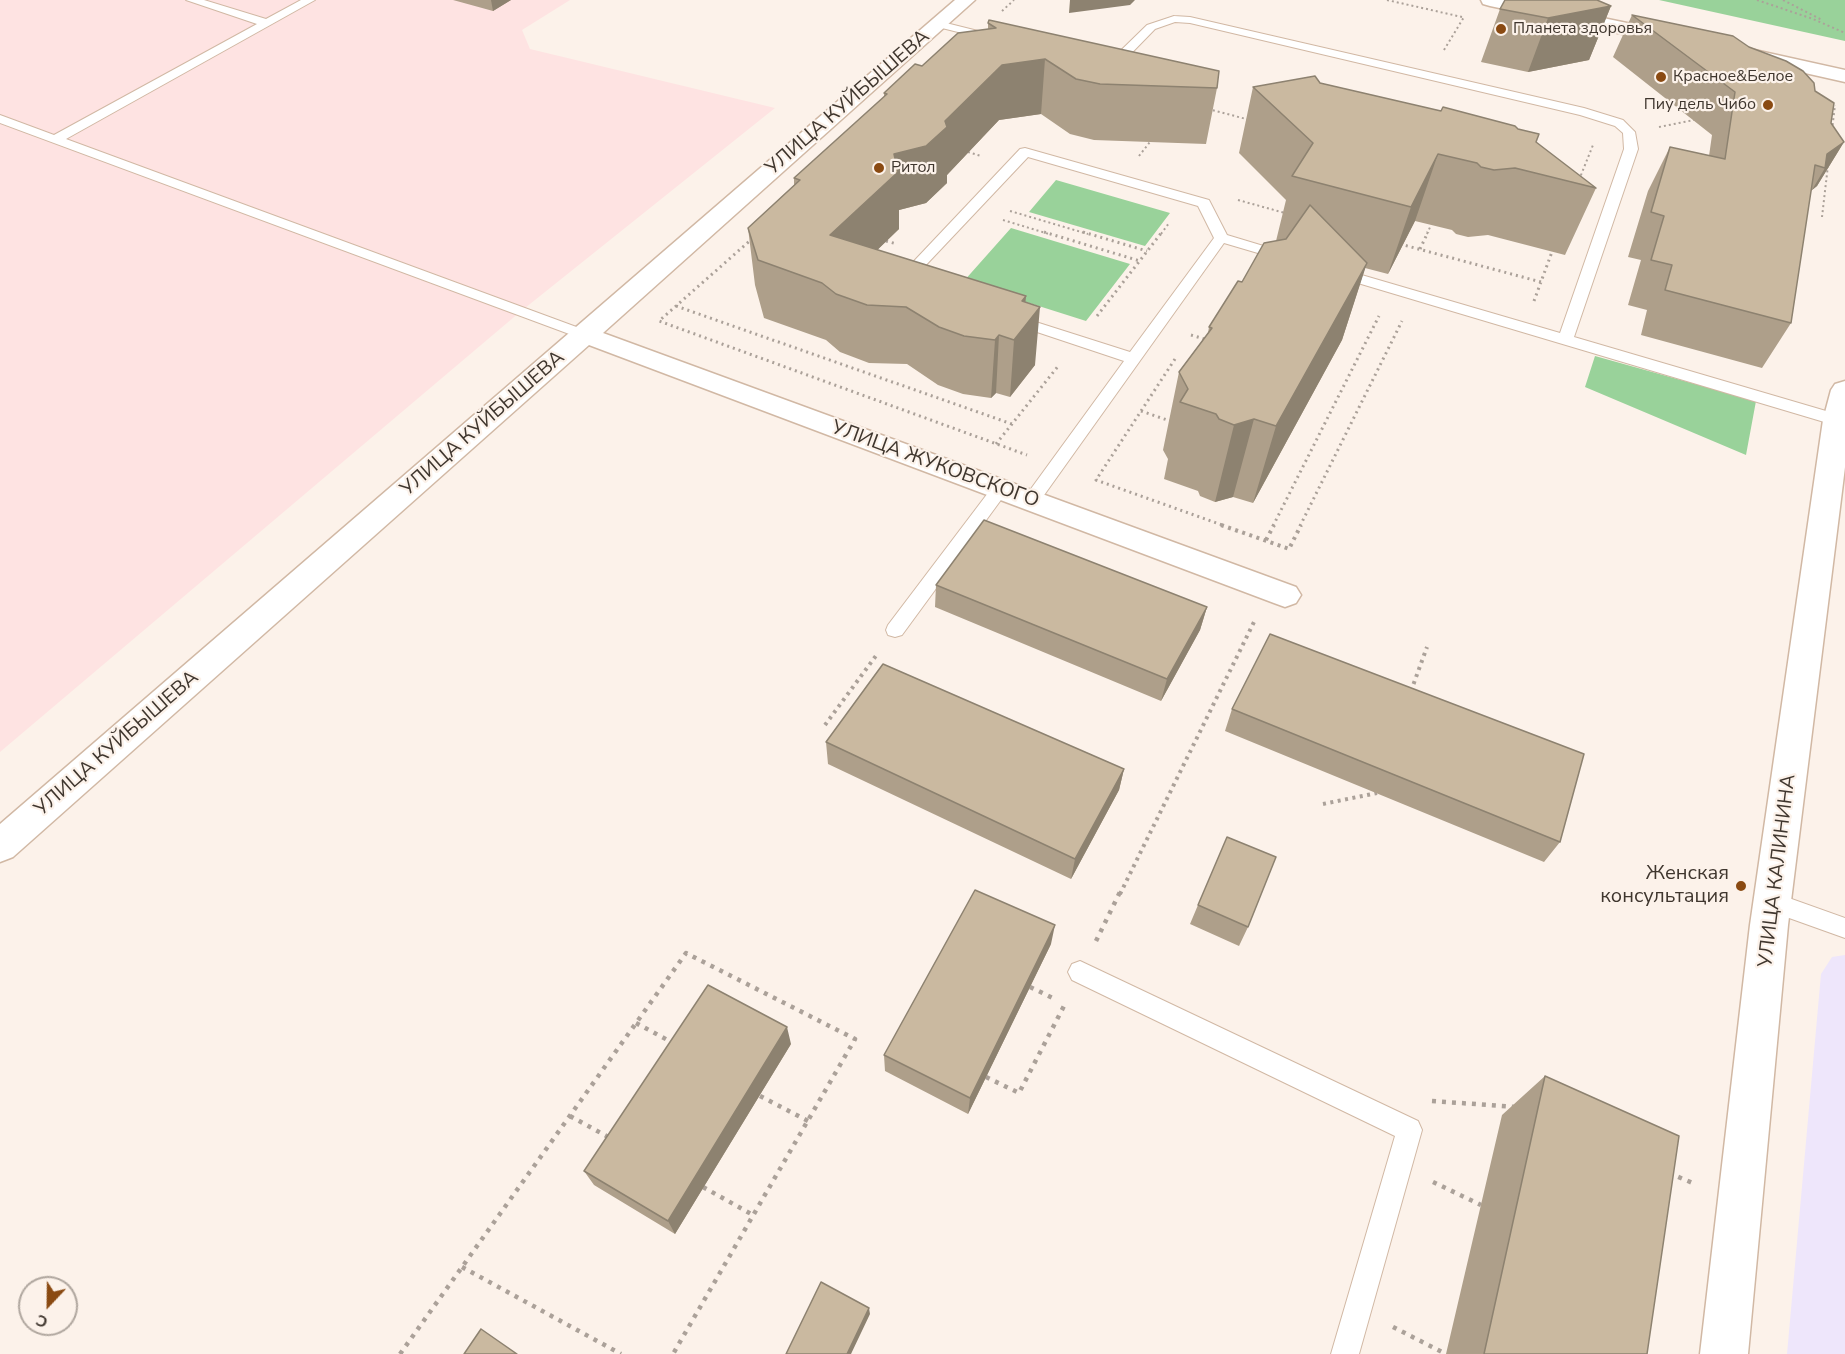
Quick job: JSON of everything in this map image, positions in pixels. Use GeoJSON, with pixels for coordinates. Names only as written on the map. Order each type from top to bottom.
{"type":"FeatureCollection","features":[{"type":"Feature","properties":{"kind":"street","name":"УЛИЦА КУЙБЫШЕВА"},"geometry":{"type":"LineString","coordinates":[[0,846],[966,0]]}},
{"type":"Feature","properties":{"kind":"street"},"geometry":{"type":"LineString","coordinates":[[1490,0],[1683,41]]}},
{"type":"Feature","properties":{"kind":"street"},"geometry":{"type":"LineString","coordinates":[[1728,51],[1845,76]]}},
{"type":"Feature","properties":{"kind":"street","name":"УЛИЦА ЖУКОВСКОГО"},"geometry":{"type":"LineString","coordinates":[[585,335],[1278,592]]}},
{"type":"Feature","properties":{"kind":"street","name":"УЛИЦА КАЛИНИНА"},"geometry":{"type":"LineString","coordinates":[[1724,1354],[1772,902],[1841,405]]}},
{"type":"Feature","properties":{"kind":"lane"},"geometry":{"type":"LineString","coordinates":[[192,0],[267,23]]}},
{"type":"Feature","properties":{"kind":"lane"},"geometry":{"type":"LineString","coordinates":[[55,140],[309,0]]}},
{"type":"Feature","properties":{"kind":"lane"},"geometry":{"type":"LineString","coordinates":[[1112,66],[1151,27],[1174,19],[1210,24],[1429,75],[1594,114],[1619,123],[1629,132],[1630,148],[1566,338]]}},
{"type":"Feature","properties":{"kind":"lane"},"geometry":{"type":"LineString","coordinates":[[938,24],[1011,42]]}},
{"type":"Feature","properties":{"kind":"lane"},"geometry":{"type":"LineString","coordinates":[[0,119],[585,335]]}},
{"type":"Feature","properties":{"kind":"lane"},"geometry":{"type":"LineString","coordinates":[[921,289],[901,283],[1025,152],[1204,203],[1221,238],[1300,261]]}},
{"type":"Feature","properties":{"kind":"lane"},"geometry":{"type":"LineString","coordinates":[[1031,501],[1221,238]]}},
{"type":"Feature","properties":{"kind":"lane"},"geometry":{"type":"LineString","coordinates":[[1322,268],[1566,338],[1841,405]]}},
{"type":"Feature","properties":{"kind":"lane"},"geometry":{"type":"LineString","coordinates":[[1000,315],[1134,359]]}},
{"type":"Feature","properties":{"kind":"lane"},"geometry":{"type":"LineString","coordinates":[[895,630],[1000,489]]}},
{"type":"Feature","properties":{"kind":"lane"},"geometry":{"type":"LineString","coordinates":[[1772,902],[1845,928]]}},
{"type":"Feature","properties":{"kind":"lane"},"geometry":{"type":"LineString","coordinates":[[1080,972],[1409,1130],[1346,1354]]}},
{"type":"Feature","properties":{"kind":"path"},"geometry":{"type":"LineString","coordinates":[[1387,0],[1464,17],[1429,75]]}},
{"type":"Feature","properties":{"kind":"path"},"geometry":{"type":"LineString","coordinates":[[1757,0],[1845,32]]}},
{"type":"Feature","properties":{"kind":"path"},"geometry":{"type":"LineString","coordinates":[[1783,0],[1845,32]]}},
{"type":"Feature","properties":{"kind":"path"},"geometry":{"type":"LineString","coordinates":[[1832,131],[1836,99]]}},
{"type":"Feature","properties":{"kind":"path"},"geometry":{"type":"LineString","coordinates":[[1204,108],[1250,120]]}},
{"type":"Feature","properties":{"kind":"path"},"geometry":{"type":"LineString","coordinates":[[1576,189],[1597,135]]}},
{"type":"Feature","properties":{"kind":"path"},"geometry":{"type":"LineString","coordinates":[[1822,217],[1828,163]]}},
{"type":"Feature","properties":{"kind":"path"},"geometry":{"type":"LineString","coordinates":[[1232,198],[1289,213]]}},
{"type":"Feature","properties":{"kind":"path"},"geometry":{"type":"LineString","coordinates":[[974,206],[1147,251]]}},
{"type":"Feature","properties":{"kind":"path"},"geometry":{"type":"LineString","coordinates":[[974,206],[1140,261]]}},
{"type":"Feature","properties":{"kind":"path"},"geometry":{"type":"LineString","coordinates":[[1420,249],[1431,225]]}},
{"type":"Feature","properties":{"kind":"path"},"geometry":{"type":"LineString","coordinates":[[1524,326],[1556,241]]}},
{"type":"Feature","properties":{"kind":"path"},"geometry":{"type":"LineString","coordinates":[[1398,243],[1541,282]]}},
{"type":"Feature","properties":{"kind":"path"},"geometry":{"type":"LineString","coordinates":[[676,306],[1012,424]]}},
{"type":"Feature","properties":{"kind":"path"},"geometry":{"type":"LineString","coordinates":[[1178,354],[1096,480],[1289,549],[1407,311]]}},
{"type":"Feature","properties":{"kind":"path"},"geometry":{"type":"LineString","coordinates":[[1266,540],[1380,315]]}},
{"type":"Feature","properties":{"kind":"path"},"geometry":{"type":"LineString","coordinates":[[1185,344],[1197,326]]}},
{"type":"Feature","properties":{"kind":"path"},"geometry":{"type":"LineString","coordinates":[[1191,335],[1213,342]]}},
{"type":"Feature","properties":{"kind":"path"},"geometry":{"type":"LineString","coordinates":[[1141,411],[1174,422]]}},
{"type":"Feature","properties":{"kind":"path"},"geometry":{"type":"LineString","coordinates":[[986,1077],[1019,1094],[1278,592]]}},
{"type":"Feature","properties":{"kind":"path"},"geometry":{"type":"LineString","coordinates":[[825,725],[895,630]]}},
{"type":"Feature","properties":{"kind":"path"},"geometry":{"type":"LineString","coordinates":[[1410,696],[1427,647]]}},
{"type":"Feature","properties":{"kind":"path"},"geometry":{"type":"LineString","coordinates":[[1323,804],[1377,793]]}},
{"type":"Feature","properties":{"kind":"path"},"geometry":{"type":"LineString","coordinates":[[1096,941],[1106,946]]}},
{"type":"Feature","properties":{"kind":"path"},"geometry":{"type":"LineString","coordinates":[[400,1354],[686,952],[855,1039],[673,1354]]}},
{"type":"Feature","properties":{"kind":"path"},"geometry":{"type":"LineString","coordinates":[[1030,987],[1064,1004]]}},
{"type":"Feature","properties":{"kind":"path"},"geometry":{"type":"LineString","coordinates":[[636,1023],[684,1048]]}},
{"type":"Feature","properties":{"kind":"path"},"geometry":{"type":"LineString","coordinates":[[760,1096],[808,1121]]}},
{"type":"Feature","properties":{"kind":"path"},"geometry":{"type":"LineString","coordinates":[[1420,1101],[1526,1107]]}},
{"type":"Feature","properties":{"kind":"path"},"geometry":{"type":"LineString","coordinates":[[570,1116],[621,1144]]}},
{"type":"Feature","properties":{"kind":"path"},"geometry":{"type":"LineString","coordinates":[[1399,1166],[1481,1205]]}},
{"type":"Feature","properties":{"kind":"path"},"geometry":{"type":"LineString","coordinates":[[1666,1171],[1698,1186]]}},
{"type":"Feature","properties":{"kind":"path"},"geometry":{"type":"LineString","coordinates":[[703,1187],[753,1215]]}},
{"type":"Feature","properties":{"kind":"path"},"geometry":{"type":"LineString","coordinates":[[462,1267],[621,1354]]}},
{"type":"Feature","properties":{"kind":"path"},"geometry":{"type":"LineString","coordinates":[[1358,1309],[1446,1354]]}},
{"type":"Feature","properties":{"kind":"shaded area"},"geometry":{"type":"Polygon","coordinates":[[[0,0],[570,0],[522,30],[530,49],[775,108],[520,312],[0,752],[0,0]]]}},
{"type":"Feature","properties":{"kind":"shaded area"},"geometry":{"type":"Polygon","coordinates":[[[1845,955],[1845,1354],[1787,1354],[1821,974],[1832,957],[1845,955]]]}},
{"type":"Feature","properties":{"kind":"green space"},"geometry":{"type":"Polygon","coordinates":[[[1659,0],[1845,0],[1845,41],[1659,0]]]}},
{"type":"Feature","properties":{"kind":"green space"},"geometry":{"type":"Polygon","coordinates":[[[1056,180],[1170,213],[1145,246],[1029,212],[1056,180]]]}},
{"type":"Feature","properties":{"kind":"green space"},"geometry":{"type":"Polygon","coordinates":[[[1011,228],[1130,264],[1086,321],[963,282],[1011,228]]]}},
{"type":"Feature","properties":{"kind":"green space"},"geometry":{"type":"Polygon","coordinates":[[[1595,356],[1756,401],[1746,455],[1585,387],[1595,356]]]}},
{"type":"Feature","properties":{"kind":"building"},"geometry":{"type":"Polygon","coordinates":[[[1505,0],[1597,0],[1611,6],[1548,18],[1500,9],[1505,0]]]}},
{"type":"Feature","properties":{"kind":"building"},"geometry":{"type":"Polygon","coordinates":[[[1632,15],[1733,36],[1749,47],[1786,61],[1803,71],[1814,83],[1815,91],[1834,103],[1831,123],[1844,142],[1827,154],[1825,168],[1815,165],[1791,323],[1665,290],[1672,265],[1651,260],[1664,216],[1651,212],[1670,147],[1725,159],[1735,92],[1632,15]]]}},
{"type":"Feature","properties":{"kind":"building"},"geometry":{"type":"Polygon","coordinates":[[[989,20],[1219,71],[1217,88],[1100,84],[1076,79],[1045,59],[1002,65],[945,121],[947,127],[926,146],[894,154],[898,172],[830,235],[1026,296],[1022,301],[1040,307],[1014,340],[999,335],[995,340],[964,336],[939,327],[906,307],[867,305],[836,294],[822,283],[758,260],[748,228],[800,180],[794,178],[887,94],[884,93],[915,64],[922,66],[958,33],[996,28],[988,23],[989,20]]]}},
{"type":"Feature","properties":{"kind":"building"},"geometry":{"type":"Polygon","coordinates":[[[1315,76],[1320,83],[1441,111],[1443,107],[1539,134],[1536,142],[1596,188],[1515,168],[1494,170],[1481,167],[1477,163],[1438,154],[1411,207],[1292,176],[1313,143],[1253,87],[1315,76]]]}},
{"type":"Feature","properties":{"kind":"building"},"geometry":{"type":"Polygon","coordinates":[[[1310,205],[1367,263],[1276,426],[1254,419],[1234,425],[1219,419],[1216,414],[1180,402],[1188,389],[1179,372],[1212,328],[1209,327],[1238,281],[1242,282],[1264,243],[1286,239],[1310,205]]]}},
{"type":"Feature","properties":{"kind":"building"},"geometry":{"type":"Polygon","coordinates":[[[984,520],[1207,607],[1167,679],[936,585],[984,520]]]}},
{"type":"Feature","properties":{"kind":"building"},"geometry":{"type":"Polygon","coordinates":[[[1270,634],[1584,754],[1560,842],[1232,709],[1270,634]]]}},
{"type":"Feature","properties":{"kind":"building"},"geometry":{"type":"Polygon","coordinates":[[[883,664],[1124,769],[1075,859],[826,742],[883,664]]]}},
{"type":"Feature","properties":{"kind":"building"},"geometry":{"type":"Polygon","coordinates":[[[1227,837],[1276,857],[1248,927],[1198,905],[1227,837]]]}},
{"type":"Feature","properties":{"kind":"building"},"geometry":{"type":"Polygon","coordinates":[[[975,890],[1055,925],[970,1098],[884,1055],[975,890]]]}},
{"type":"Feature","properties":{"kind":"building"},"geometry":{"type":"Polygon","coordinates":[[[708,985],[787,1027],[668,1221],[584,1171],[708,985]]]}},
{"type":"Feature","properties":{"kind":"building"},"geometry":{"type":"Polygon","coordinates":[[[1545,1076],[1679,1136],[1647,1354],[1484,1354],[1545,1076]]]}},
{"type":"Feature","properties":{"kind":"building"},"geometry":{"type":"Polygon","coordinates":[[[821,1282],[869,1308],[847,1354],[786,1354],[821,1282]]]}},
{"type":"Feature","properties":{"kind":"building"},"geometry":{"type":"Polygon","coordinates":[[[481,1329],[517,1354],[464,1354],[481,1329]]]}},
{"type":"Feature","properties":{"kind":"place","name":"Планета здоровья"},"geometry":{"type":"Point","coordinates":[1501,29]}},
{"type":"Feature","properties":{"kind":"place","name":"Красное&Белое"},"geometry":{"type":"Point","coordinates":[1661,77]}},
{"type":"Feature","properties":{"kind":"place","name":"Пиу дель Чибо"},"geometry":{"type":"Point","coordinates":[1768,105]}},
{"type":"Feature","properties":{"kind":"place","name":"Ритол"},"geometry":{"type":"Point","coordinates":[879,168]}},
{"type":"Feature","properties":{"kind":"place","name":"Женская консультация"},"geometry":{"type":"Point","coordinates":[1741,886]}}]}
